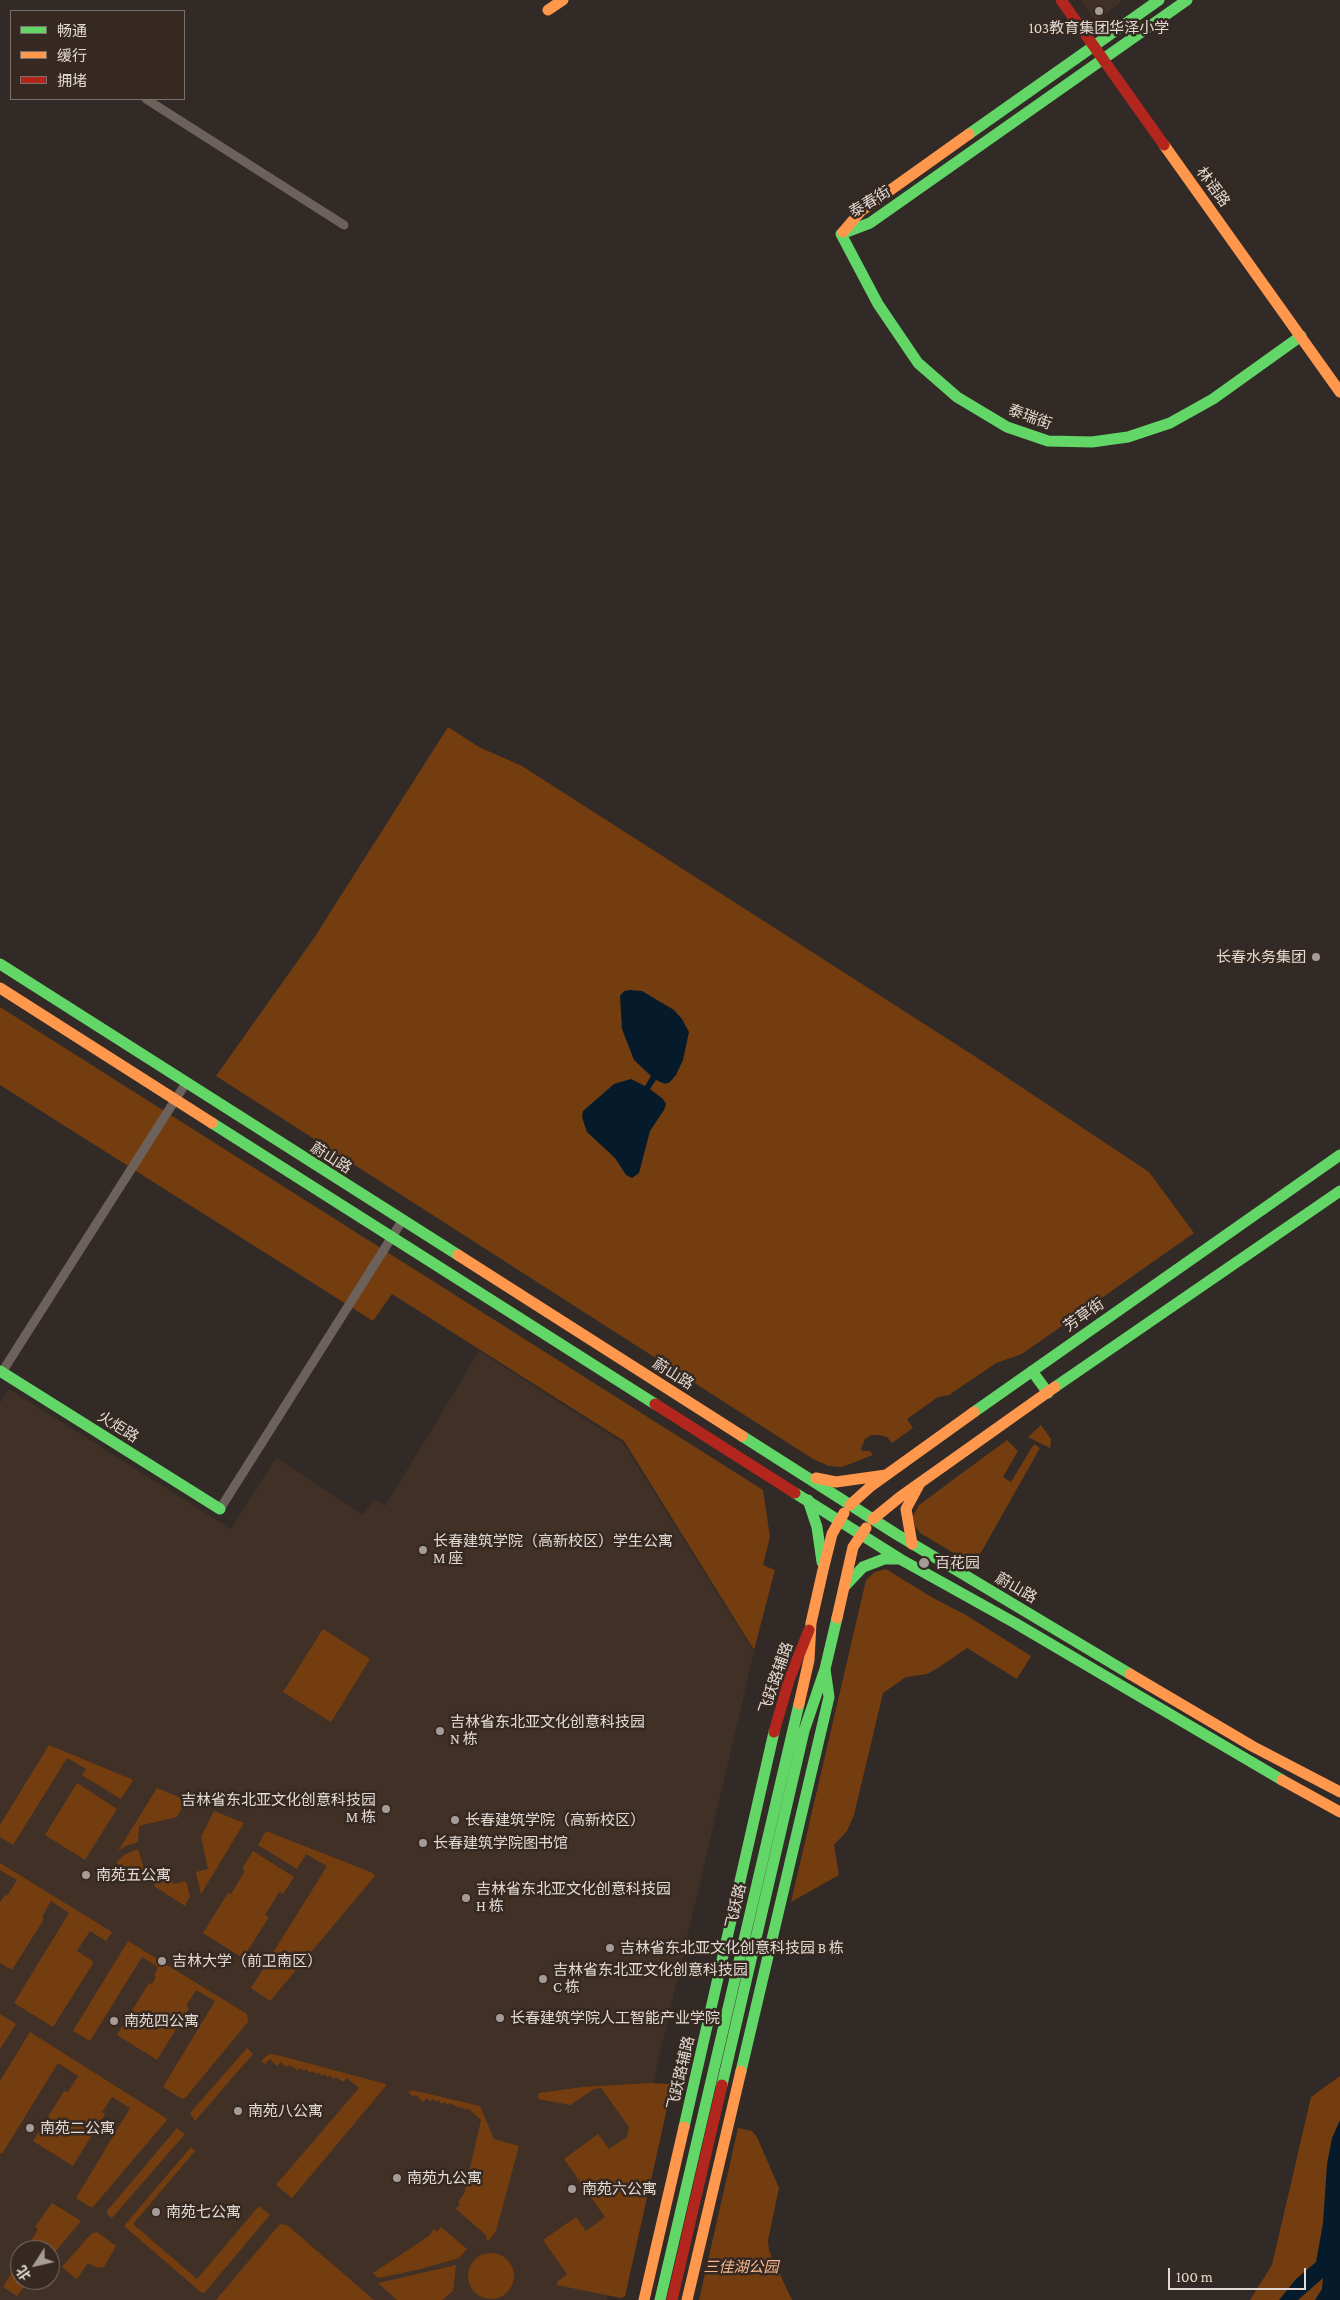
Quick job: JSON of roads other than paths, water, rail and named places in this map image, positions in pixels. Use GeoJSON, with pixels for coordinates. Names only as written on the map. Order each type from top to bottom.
{"type":"FeatureCollection","features":[{"type":"Feature","properties":{"kind":"main road"},"geometry":{"type":"LineString","coordinates":[[548,10],[563,0]]}},
{"type":"Feature","properties":{"kind":"main road","name":"林语路"},"geometry":{"type":"LineString","coordinates":[[1061,0],[1340,392]]}},
{"type":"Feature","properties":{"kind":"main road","name":"泰春街"},"geometry":{"type":"LineString","coordinates":[[842,234],[861,211],[1159,0]]}},
{"type":"Feature","properties":{"kind":"main road","name":"泰春街"},"geometry":{"type":"LineString","coordinates":[[842,234],[870,223],[1187,0]]}},
{"type":"Feature","properties":{"kind":"main road","name":"泰瑞街"},"geometry":{"type":"LineString","coordinates":[[842,234],[878,304],[918,363],[957,397],[1007,427],[1048,441],[1092,442],[1128,437],[1170,423],[1213,399],[1301,336]]}},
{"type":"Feature","properties":{"kind":"main road","name":"蔚山路"},"geometry":{"type":"LineString","coordinates":[[0,964],[912,1544],[1243,1741],[1340,1792]]}},
{"type":"Feature","properties":{"kind":"main road","name":"蔚山路"},"geometry":{"type":"LineString","coordinates":[[0,988],[900,1559],[1016,1623],[1239,1756],[1340,1812]]}},
{"type":"Feature","properties":{"kind":"main road","name":"芳草街"},"geometry":{"type":"LineString","coordinates":[[839,1520],[850,1505],[886,1474],[1340,1155]]}},
{"type":"Feature","properties":{"kind":"main road"},"geometry":{"type":"LineString","coordinates":[[873,1519],[920,1482],[1340,1191]]}},
{"type":"Feature","properties":{"kind":"main road","name":"火炬路"},"geometry":{"type":"LineString","coordinates":[[1,1371],[220,1509]]}},
{"type":"Feature","properties":{"kind":"main road"},"geometry":{"type":"LineString","coordinates":[[1032,1371],[1048,1393]]}},
{"type":"Feature","properties":{"kind":"main road"},"geometry":{"type":"LineString","coordinates":[[806,1475],[836,1482],[886,1474]]}},
{"type":"Feature","properties":{"kind":"main road"},"geometry":{"type":"LineString","coordinates":[[912,1544],[906,1509],[920,1482]]}},
{"type":"Feature","properties":{"kind":"main road"},"geometry":{"type":"LineString","coordinates":[[808,1500],[818,1527],[823,1570]]}},
{"type":"Feature","properties":{"kind":"main road","name":"飞跃路"},"geometry":{"type":"LineString","coordinates":[[672,2300],[804,1731],[825,1668],[853,1547],[873,1519]]}},
{"type":"Feature","properties":{"kind":"main road","name":"飞跃路"},"geometry":{"type":"LineString","coordinates":[[660,2300],[809,1660],[812,1623],[823,1570],[832,1534],[839,1520]]}},
{"type":"Feature","properties":{"kind":"main road"},"geometry":{"type":"LineString","coordinates":[[845,1587],[863,1567],[884,1559],[900,1559]]}},
{"type":"Feature","properties":{"kind":"main road","name":"飞跃路辅路"},"geometry":{"type":"LineString","coordinates":[[644,2300],[782,1700],[812,1623]]}},
{"type":"Feature","properties":{"kind":"main road"},"geometry":{"type":"LineString","coordinates":[[688,2300],[829,1697],[825,1668]]}},
{"type":"Feature","properties":{"kind":"main road"},"geometry":{"type":"LineString","coordinates":[[744,1865],[755,1894]]}},
{"type":"Feature","properties":{"kind":"main road"},"geometry":{"type":"LineString","coordinates":[[716,1991],[739,1960]]}},
{"type":"Feature","properties":{"kind":"street"},"geometry":{"type":"LineString","coordinates":[[148,100],[344,225]]}},
{"type":"Feature","properties":{"kind":"street"},"geometry":{"type":"LineString","coordinates":[[1,1371],[186,1083]]}},
{"type":"Feature","properties":{"kind":"street"},"geometry":{"type":"LineString","coordinates":[[220,1509],[402,1221]]}},
{"type":"Feature","properties":{"kind":"water"},"geometry":{"type":"Polygon","coordinates":[[[624,991],[642,991],[674,1010],[682,1019],[689,1032],[683,1060],[676,1075],[670,1082],[665,1084],[656,1080],[650,1089],[663,1099],[666,1104],[650,1131],[639,1173],[632,1178],[626,1175],[615,1158],[587,1132],[582,1117],[583,1111],[614,1084],[631,1079],[645,1086],[651,1076],[634,1060],[622,1029],[620,996],[624,991]]]}},
{"type":"Feature","properties":{"kind":"water"},"geometry":{"type":"Polygon","coordinates":[[[1340,2120],[1340,2300],[1315,2300],[1322,2289],[1323,2278],[1298,2300],[1279,2300],[1296,2279],[1316,2262],[1323,2223],[1327,2164],[1332,2138],[1340,2120]]]}},
{"type":"Feature","properties":{"kind":"place","name":"103教育集团华泽小学"},"geometry":{"type":"Point","coordinates":[1099,11]}},
{"type":"Feature","properties":{"kind":"place","name":"长春水务集团"},"geometry":{"type":"Point","coordinates":[1316,957]}},
{"type":"Feature","properties":{"kind":"place","name":"长春建筑学院（高新校区）学生公寓 M 座"},"geometry":{"type":"Point","coordinates":[423,1550]}},
{"type":"Feature","properties":{"kind":"place","name":"百花园"},"geometry":{"type":"Point","coordinates":[924,1563]}},
{"type":"Feature","properties":{"kind":"place","name":"吉林省东北亚文化创意科技园 N 栋"},"geometry":{"type":"Point","coordinates":[440,1731]}},
{"type":"Feature","properties":{"kind":"place","name":"吉林省东北亚文化创意科技园 M 栋"},"geometry":{"type":"Point","coordinates":[386,1809]}},
{"type":"Feature","properties":{"kind":"place","name":"长春建筑学院（高新校区）"},"geometry":{"type":"Point","coordinates":[455,1820]}},
{"type":"Feature","properties":{"kind":"place","name":"长春建筑学院图书馆"},"geometry":{"type":"Point","coordinates":[423,1843]}},
{"type":"Feature","properties":{"kind":"place","name":"南苑五公寓"},"geometry":{"type":"Point","coordinates":[86,1875]}},
{"type":"Feature","properties":{"kind":"place","name":"吉林省东北亚文化创意科技园 H 栋"},"geometry":{"type":"Point","coordinates":[466,1898]}},
{"type":"Feature","properties":{"kind":"place","name":"吉林省东北亚文化创意科技园 B 栋"},"geometry":{"type":"Point","coordinates":[610,1948]}},
{"type":"Feature","properties":{"kind":"place","name":"吉林大学（前卫南区）"},"geometry":{"type":"Point","coordinates":[162,1961]}},
{"type":"Feature","properties":{"kind":"place","name":"吉林省东北亚文化创意科技园 C 栋"},"geometry":{"type":"Point","coordinates":[543,1979]}},
{"type":"Feature","properties":{"kind":"place","name":"长春建筑学院人工智能产业学院"},"geometry":{"type":"Point","coordinates":[500,2018]}},
{"type":"Feature","properties":{"kind":"place","name":"南苑四公寓"},"geometry":{"type":"Point","coordinates":[114,2021]}},
{"type":"Feature","properties":{"kind":"place","name":"南苑八公寓"},"geometry":{"type":"Point","coordinates":[238,2111]}},
{"type":"Feature","properties":{"kind":"place","name":"南苑二公寓"},"geometry":{"type":"Point","coordinates":[30,2128]}},
{"type":"Feature","properties":{"kind":"place","name":"南苑九公寓"},"geometry":{"type":"Point","coordinates":[397,2178]}},
{"type":"Feature","properties":{"kind":"place","name":"南苑六公寓"},"geometry":{"type":"Point","coordinates":[572,2189]}},
{"type":"Feature","properties":{"kind":"place","name":"南苑七公寓"},"geometry":{"type":"Point","coordinates":[156,2212]}},
{"type":"Feature","properties":{"kind":"park label","name":"三佳湖公园"},"geometry":{"type":"Point","coordinates":[741,2267]}}]}
